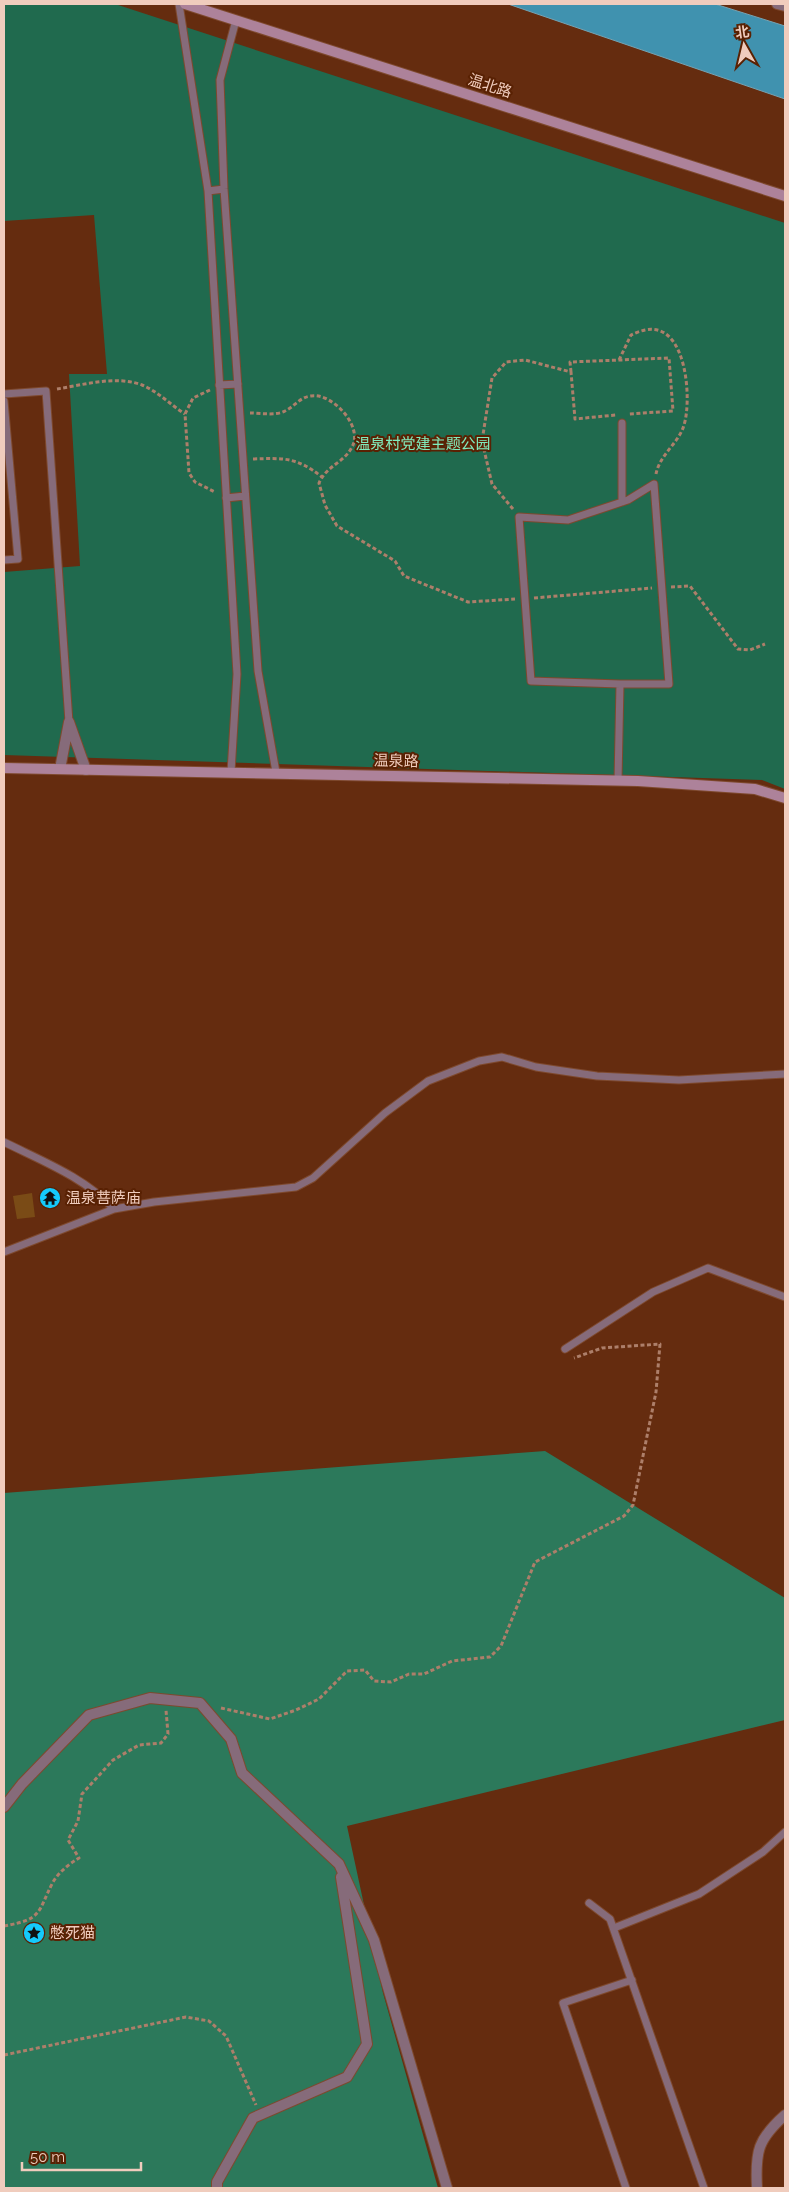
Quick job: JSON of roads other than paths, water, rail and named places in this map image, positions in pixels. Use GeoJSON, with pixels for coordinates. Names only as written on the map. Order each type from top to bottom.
{"type":"FeatureCollection","features":[{"type":"Feature","properties":{"kind":"main road","name":"温北路"},"geometry":{"type":"LineString","coordinates":[[185,4],[785,196]]}},
{"type":"Feature","properties":{"kind":"main road","name":"温泉路"},"geometry":{"type":"LineString","coordinates":[[4,768],[276,772],[618,781],[755,789],[785,798]]}},
{"type":"Feature","properties":{"kind":"street"},"geometry":{"type":"LineString","coordinates":[[778,4],[785,6]]}},
{"type":"Feature","properties":{"kind":"street"},"geometry":{"type":"LineString","coordinates":[[60,769],[69,722]]}},
{"type":"Feature","properties":{"kind":"street"},"geometry":{"type":"LineString","coordinates":[[69,722],[86,770]]}},
{"type":"Feature","properties":{"kind":"street"},"geometry":{"type":"LineString","coordinates":[[4,1807],[22,1784],[89,1716],[150,1698],[200,1703],[231,1739],[242,1773],[339,1864],[374,1940],[447,2188]]}},
{"type":"Feature","properties":{"kind":"street"},"geometry":{"type":"LineString","coordinates":[[217,2188],[217,2182],[252,2118],[347,2077],[367,2044],[339,1864]]}},
{"type":"Feature","properties":{"kind":"street"},"geometry":{"type":"LineString","coordinates":[[757,2188],[756,2168],[760,2146],[766,2132],[785,2114]]}},
{"type":"Feature","properties":{"kind":"lane"},"geometry":{"type":"LineString","coordinates":[[179,4],[208,191],[237,674],[231,772]]}},
{"type":"Feature","properties":{"kind":"lane"},"geometry":{"type":"LineString","coordinates":[[236,20],[220,80],[224,189],[258,671],[276,772]]}},
{"type":"Feature","properties":{"kind":"lane"},"geometry":{"type":"LineString","coordinates":[[208,191],[224,189]]}},
{"type":"Feature","properties":{"kind":"lane"},"geometry":{"type":"LineString","coordinates":[[219,385],[238,384]]}},
{"type":"Feature","properties":{"kind":"lane"},"geometry":{"type":"LineString","coordinates":[[4,394],[46,391],[69,722]]}},
{"type":"Feature","properties":{"kind":"lane"},"geometry":{"type":"LineString","coordinates":[[4,401],[18,560],[4,560]]}},
{"type":"Feature","properties":{"kind":"lane"},"geometry":{"type":"LineString","coordinates":[[622,423],[622,502]]}},
{"type":"Feature","properties":{"kind":"lane"},"geometry":{"type":"LineString","coordinates":[[654,484],[669,684],[531,681],[519,517],[568,520],[622,502],[654,484]]}},
{"type":"Feature","properties":{"kind":"lane"},"geometry":{"type":"LineString","coordinates":[[226,498],[245,496]]}},
{"type":"Feature","properties":{"kind":"lane"},"geometry":{"type":"LineString","coordinates":[[618,781],[620,684]]}},
{"type":"Feature","properties":{"kind":"lane"},"geometry":{"type":"LineString","coordinates":[[4,1252],[114,1209],[154,1202],[296,1187],[314,1178],[385,1113],[428,1080],[479,1061],[502,1057],[536,1067],[597,1076],[679,1080],[785,1074]]}},
{"type":"Feature","properties":{"kind":"lane"},"geometry":{"type":"LineString","coordinates":[[4,1142],[73,1177],[101,1195],[114,1209]]}},
{"type":"Feature","properties":{"kind":"lane"},"geometry":{"type":"LineString","coordinates":[[565,1349],[653,1292],[708,1268],[785,1297]]}},
{"type":"Feature","properties":{"kind":"lane"},"geometry":{"type":"LineString","coordinates":[[614,1928],[699,1894],[763,1852],[785,1832]]}},
{"type":"Feature","properties":{"kind":"lane"},"geometry":{"type":"LineString","coordinates":[[589,1903],[610,1918],[704,2188]]}},
{"type":"Feature","properties":{"kind":"lane"},"geometry":{"type":"LineString","coordinates":[[626,2188],[563,2002],[632,1980]]}},
{"type":"Feature","properties":{"kind":"water"},"geometry":{"type":"Polygon","coordinates":[[[508,4],[715,4],[785,26],[785,99],[508,4]]]}},
{"type":"Feature","properties":{"kind":"place","name":"温泉菩萨庙"},"geometry":{"type":"Point","coordinates":[50,1198]}},
{"type":"Feature","properties":{"kind":"place","name":"憋死猫"},"geometry":{"type":"Point","coordinates":[34,1933]}},
{"type":"Feature","properties":{"kind":"park label","name":"温泉村党建主题公园"},"geometry":{"type":"Point","coordinates":[423,444]}}]}
